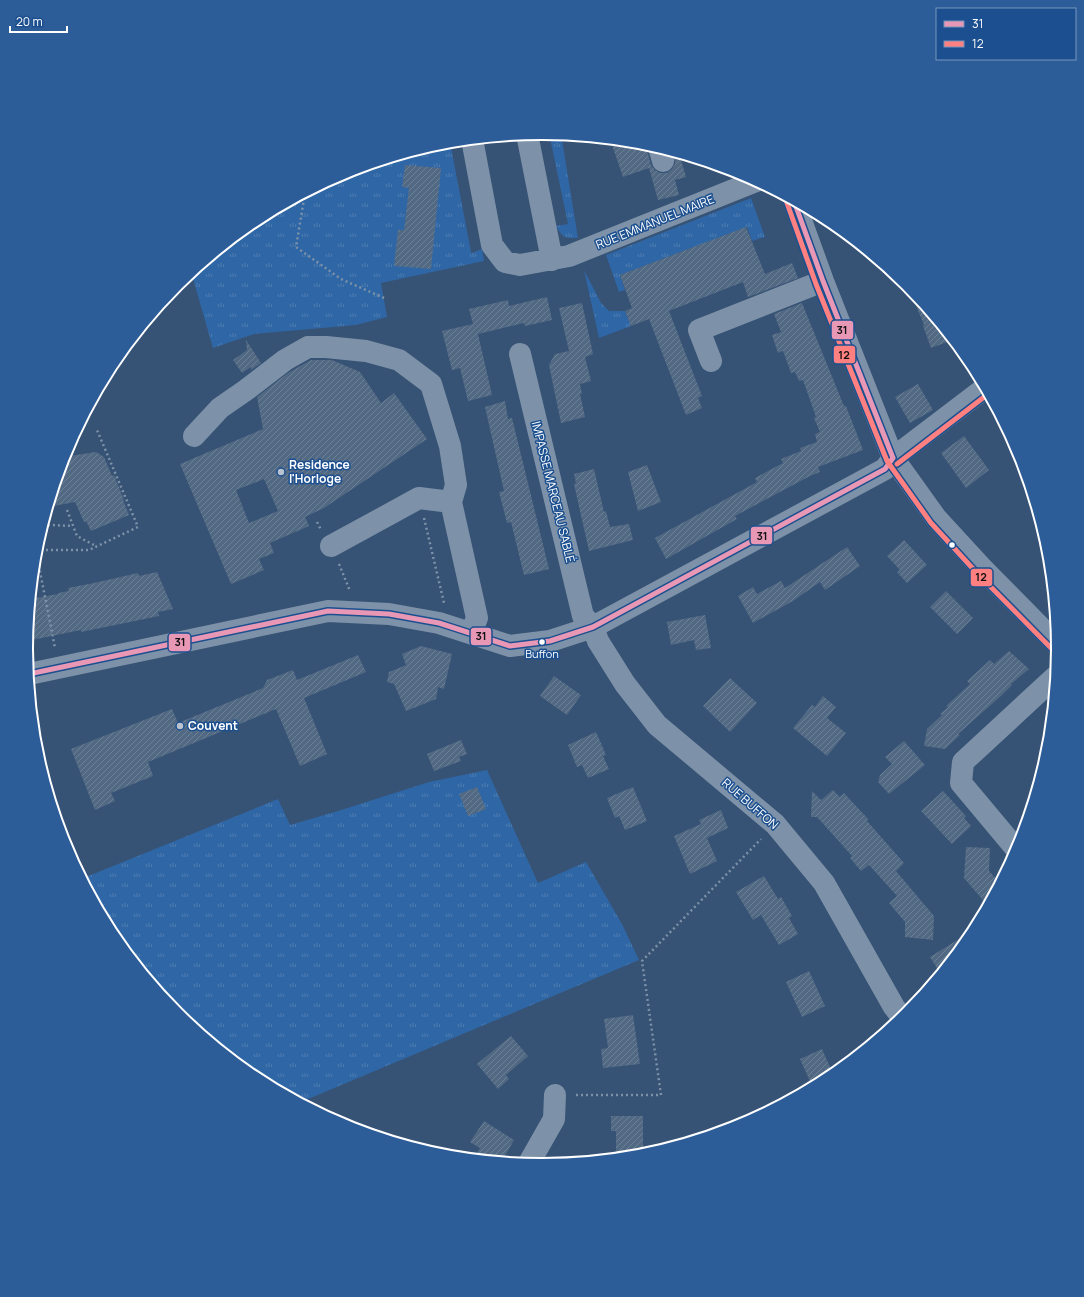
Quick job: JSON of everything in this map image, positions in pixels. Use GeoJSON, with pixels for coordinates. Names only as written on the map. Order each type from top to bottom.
{"type":"FeatureCollection","features":[{"type":"Feature","properties":{"kind":"street"},"geometry":{"type":"LineString","coordinates":[[528,140],[552,260]]}},
{"type":"Feature","properties":{"kind":"street","name":"RUE EMMANUEL MAIRE"},"geometry":{"type":"LineString","coordinates":[[473,144],[492,245],[504,262],[520,265],[569,256],[749,184]]}},
{"type":"Feature","properties":{"kind":"street"},"geometry":{"type":"LineString","coordinates":[[797,208],[823,281],[893,458],[936,518],[981,567],[1051,638]]}},
{"type":"Feature","properties":{"kind":"street"},"geometry":{"type":"LineString","coordinates":[[711,361],[699,330],[823,281]]}},
{"type":"Feature","properties":{"kind":"street"},"geometry":{"type":"LineString","coordinates":[[194,436],[220,408],[285,360],[308,347],[326,347],[366,352],[399,360],[431,384],[450,446],[456,485],[451,502],[477,618],[471,633]]}},
{"type":"Feature","properties":{"kind":"street","name":"IMPASSE MARCEAU SABLÉ"},"geometry":{"type":"LineString","coordinates":[[520,354],[583,616],[593,627]]}},
{"type":"Feature","properties":{"kind":"street"},"geometry":{"type":"LineString","coordinates":[[34,673],[328,611],[389,614],[439,623],[510,646],[550,641],[593,627],[885,469],[893,458],[981,391]]}},
{"type":"Feature","properties":{"kind":"street"},"geometry":{"type":"LineString","coordinates":[[331,546],[420,498],[451,502]]}},
{"type":"Feature","properties":{"kind":"street","name":"RUE BUFFON"},"geometry":{"type":"LineString","coordinates":[[593,627],[598,641],[625,684],[657,725],[775,824],[824,882],[898,1012]]}},
{"type":"Feature","properties":{"kind":"street"},"geometry":{"type":"LineString","coordinates":[[1012,844],[961,783],[963,762],[1050,682]]}},
{"type":"Feature","properties":{"kind":"street"},"geometry":{"type":"LineString","coordinates":[[532,1157],[554,1119],[555,1095]]}},
{"type":"Feature","properties":{"kind":"path"},"geometry":{"type":"LineString","coordinates":[[304,199],[296,247],[341,279],[384,298]]}},
{"type":"Feature","properties":{"kind":"path"},"geometry":{"type":"LineString","coordinates":[[43,550],[89,550],[138,527],[97,430]]}},
{"type":"Feature","properties":{"kind":"path"},"geometry":{"type":"LineString","coordinates":[[420,498],[444,603],[439,623]]}},
{"type":"Feature","properties":{"kind":"path"},"geometry":{"type":"LineString","coordinates":[[66,510],[77,536],[94,545]]}},
{"type":"Feature","properties":{"kind":"path"},"geometry":{"type":"LineString","coordinates":[[48,525],[73,526]]}},
{"type":"Feature","properties":{"kind":"path"},"geometry":{"type":"LineString","coordinates":[[40,568],[59,668]]}},
{"type":"Feature","properties":{"kind":"path"},"geometry":{"type":"LineString","coordinates":[[555,1095],[661,1095],[642,961],[775,824]]}},
{"type":"Feature","properties":{"kind":"green space"},"geometry":{"type":"Polygon","coordinates":[[[551,140],[562,141],[578,238],[565,237],[556,226],[568,224],[551,140]]]}},
{"type":"Feature","properties":{"kind":"green space"},"geometry":{"type":"Polygon","coordinates":[[[451,148],[471,252],[472,253],[482,249],[484,261],[381,283],[387,317],[356,325],[254,334],[213,348],[193,279],[206,266],[259,225],[317,192],[347,178],[378,167],[410,157],[451,148]]]}},
{"type":"Feature","properties":{"kind":"green space"},"geometry":{"type":"Polygon","coordinates":[[[751,198],[765,237],[752,241],[747,227],[620,275],[625,290],[619,292],[606,255],[751,198]]]}},
{"type":"Feature","properties":{"kind":"green space"},"geometry":{"type":"Polygon","coordinates":[[[584,270],[601,303],[609,311],[625,311],[631,326],[599,338],[584,270]]]}},
{"type":"Feature","properties":{"kind":"green space"},"geometry":{"type":"Polygon","coordinates":[[[487,770],[538,883],[586,862],[622,924],[639,960],[307,1100],[259,1072],[206,1031],[182,1008],[159,984],[138,958],[101,903],[87,877],[278,799],[290,825],[429,782],[487,770]]]}},
{"type":"Feature","properties":{"kind":"building"},"geometry":{"type":"Polygon","coordinates":[[[612,145],[647,150],[651,165],[660,173],[667,173],[672,169],[675,164],[674,157],[681,159],[686,177],[675,180],[679,195],[658,200],[649,168],[623,177],[612,145]]]}},
{"type":"Feature","properties":{"kind":"building"},"geometry":{"type":"Polygon","coordinates":[[[405,165],[441,168],[431,269],[394,266],[398,230],[404,230],[409,188],[402,187],[405,165]]]}},
{"type":"Feature","properties":{"kind":"building"},"geometry":{"type":"Polygon","coordinates":[[[746,227],[765,274],[792,263],[798,278],[748,297],[743,282],[669,311],[702,396],[698,398],[702,408],[686,415],[649,319],[631,326],[625,311],[632,308],[620,275],[746,227]]]}},
{"type":"Feature","properties":{"kind":"building"},"geometry":{"type":"Polygon","coordinates":[[[547,297],[552,320],[525,326],[524,323],[478,334],[492,395],[468,401],[460,368],[452,370],[442,331],[473,324],[469,309],[508,300],[509,306],[547,297]]]}},
{"type":"Feature","properties":{"kind":"building"},"geometry":{"type":"Polygon","coordinates":[[[915,302],[948,342],[931,348],[923,326],[924,325],[915,302]]]}},
{"type":"Feature","properties":{"kind":"building"},"geometry":{"type":"Polygon","coordinates":[[[582,303],[593,354],[585,357],[591,381],[580,384],[582,394],[580,394],[585,417],[561,423],[549,365],[555,354],[569,351],[559,308],[582,303]]]}},
{"type":"Feature","properties":{"kind":"building"},"geometry":{"type":"Polygon","coordinates":[[[802,303],[863,450],[818,467],[820,472],[735,516],[737,519],[666,559],[655,538],[757,482],[755,478],[783,463],[781,459],[801,451],[800,448],[817,442],[815,434],[820,432],[814,418],[816,417],[803,380],[799,381],[795,372],[791,373],[783,351],[778,353],[772,335],[781,332],[774,314],[802,303]]]}},
{"type":"Feature","properties":{"kind":"building"},"geometry":{"type":"Polygon","coordinates":[[[246,340],[261,363],[251,370],[251,367],[242,373],[233,360],[247,350],[246,340]]]}},
{"type":"Feature","properties":{"kind":"building","name":"Residence l'Horloge"},"geometry":{"type":"Polygon","coordinates":[[[311,360],[332,360],[360,372],[381,403],[394,393],[427,439],[324,508],[305,517],[309,526],[270,543],[274,553],[259,559],[264,570],[231,584],[180,464],[263,429],[257,397],[288,373],[311,360]],[[264,479],[236,490],[249,523],[278,511],[264,479]]]}},
{"type":"Feature","properties":{"kind":"building"},"geometry":{"type":"Polygon","coordinates":[[[918,384],[933,410],[910,423],[895,397],[918,384]]]}},
{"type":"Feature","properties":{"kind":"building"},"geometry":{"type":"Polygon","coordinates":[[[505,401],[508,419],[512,418],[549,569],[524,575],[511,522],[507,523],[499,492],[504,491],[485,407],[505,401]]]}},
{"type":"Feature","properties":{"kind":"building"},"geometry":{"type":"Polygon","coordinates":[[[964,436],[989,470],[966,488],[941,453],[964,436]]]}},
{"type":"Feature","properties":{"kind":"building"},"geometry":{"type":"Polygon","coordinates":[[[96,452],[104,457],[112,476],[114,475],[129,515],[91,531],[86,521],[84,522],[75,502],[53,506],[71,456],[96,452]]]}},
{"type":"Feature","properties":{"kind":"building"},"geometry":{"type":"Polygon","coordinates":[[[647,465],[661,502],[638,511],[628,472],[647,465]]]}},
{"type":"Feature","properties":{"kind":"building"},"geometry":{"type":"Polygon","coordinates":[[[594,469],[604,512],[606,511],[610,527],[629,524],[633,540],[589,551],[574,484],[576,483],[574,474],[594,469]]]}},
{"type":"Feature","properties":{"kind":"building"},"geometry":{"type":"Polygon","coordinates":[[[904,540],[927,565],[907,583],[897,572],[900,570],[887,556],[904,540]]]}},
{"type":"Feature","properties":{"kind":"building"},"geometry":{"type":"Polygon","coordinates":[[[847,547],[860,566],[825,590],[820,582],[793,601],[753,623],[738,596],[753,587],[757,594],[781,581],[785,588],[847,547]]]}},
{"type":"Feature","properties":{"kind":"building"},"geometry":{"type":"Polygon","coordinates":[[[157,572],[173,609],[158,612],[159,616],[81,632],[81,630],[33,640],[36,598],[69,591],[68,588],[138,573],[139,576],[157,572]]]}},
{"type":"Feature","properties":{"kind":"building"},"geometry":{"type":"Polygon","coordinates":[[[946,591],[973,618],[957,634],[930,607],[946,591]]]}},
{"type":"Feature","properties":{"kind":"building"},"geometry":{"type":"Polygon","coordinates":[[[705,615],[711,648],[696,650],[694,640],[671,645],[667,622],[705,615]]]}},
{"type":"Feature","properties":{"kind":"building"},"geometry":{"type":"Polygon","coordinates":[[[421,646],[452,654],[444,689],[438,687],[436,699],[406,711],[394,684],[387,682],[389,672],[406,665],[402,654],[421,646]]]}},
{"type":"Feature","properties":{"kind":"building"},"geometry":{"type":"Polygon","coordinates":[[[1009,651],[1029,669],[958,734],[960,735],[945,749],[924,746],[927,729],[942,715],[940,714],[948,707],[946,706],[970,684],[967,681],[990,660],[994,664],[1009,651]]]}},
{"type":"Feature","properties":{"kind":"building","name":"Couvent"},"geometry":{"type":"Polygon","coordinates":[[[358,655],[366,672],[304,698],[327,754],[300,766],[276,709],[148,762],[153,776],[111,793],[115,801],[95,810],[71,749],[172,709],[178,723],[263,688],[267,680],[293,670],[297,680],[358,655]]]}},
{"type":"Feature","properties":{"kind":"building"},"geometry":{"type":"Polygon","coordinates":[[[554,676],[581,695],[567,715],[540,696],[554,676]]]}},
{"type":"Feature","properties":{"kind":"building"},"geometry":{"type":"Polygon","coordinates":[[[730,678],[757,703],[730,732],[703,706],[730,678]]]}},
{"type":"Feature","properties":{"kind":"building"},"geometry":{"type":"Polygon","coordinates":[[[823,696],[836,707],[827,718],[846,733],[827,756],[793,728],[812,705],[815,707],[823,696]]]}},
{"type":"Feature","properties":{"kind":"building"},"geometry":{"type":"Polygon","coordinates":[[[596,732],[606,755],[603,756],[609,769],[588,778],[582,765],[577,767],[568,745],[596,732]]]}},
{"type":"Feature","properties":{"kind":"building"},"geometry":{"type":"Polygon","coordinates":[[[461,740],[467,754],[459,757],[461,761],[434,771],[427,754],[461,740]]]}},
{"type":"Feature","properties":{"kind":"building"},"geometry":{"type":"Polygon","coordinates":[[[904,741],[925,765],[889,794],[878,782],[880,775],[892,764],[885,757],[904,741]]]}},
{"type":"Feature","properties":{"kind":"building"},"geometry":{"type":"Polygon","coordinates":[[[477,787],[486,809],[468,816],[459,794],[477,787]]]}},
{"type":"Feature","properties":{"kind":"building"},"geometry":{"type":"Polygon","coordinates":[[[633,787],[647,821],[625,830],[619,816],[615,818],[607,798],[633,787]]]}},
{"type":"Feature","properties":{"kind":"building"},"geometry":{"type":"Polygon","coordinates":[[[833,790],[840,797],[844,793],[868,819],[867,821],[904,863],[896,871],[934,916],[933,940],[905,937],[905,922],[889,903],[897,896],[869,865],[861,871],[850,858],[852,856],[817,817],[811,817],[812,791],[821,800],[833,790]]]}},
{"type":"Feature","properties":{"kind":"building"},"geometry":{"type":"Polygon","coordinates":[[[943,791],[966,816],[964,818],[971,826],[952,844],[921,811],[943,791]]]}},
{"type":"Feature","properties":{"kind":"building"},"geometry":{"type":"Polygon","coordinates":[[[721,810],[728,828],[707,838],[717,861],[690,874],[674,836],[701,824],[699,820],[721,810]]]}},
{"type":"Feature","properties":{"kind":"building"},"geometry":{"type":"Polygon","coordinates":[[[966,847],[990,848],[989,871],[996,879],[984,901],[964,878],[966,847]]]}},
{"type":"Feature","properties":{"kind":"building"},"geometry":{"type":"Polygon","coordinates":[[[764,876],[778,899],[781,897],[792,916],[789,918],[798,934],[779,945],[761,915],[753,920],[736,892],[764,876]]]}},
{"type":"Feature","properties":{"kind":"building"},"geometry":{"type":"Polygon","coordinates":[[[960,938],[937,969],[930,957],[960,938]]]}},
{"type":"Feature","properties":{"kind":"building"},"geometry":{"type":"Polygon","coordinates":[[[809,971],[825,1006],[802,1017],[786,982],[809,971]]]}},
{"type":"Feature","properties":{"kind":"building"},"geometry":{"type":"Polygon","coordinates":[[[633,1015],[640,1064],[603,1068],[601,1049],[608,1048],[604,1019],[633,1015]]]}},
{"type":"Feature","properties":{"kind":"building"},"geometry":{"type":"Polygon","coordinates":[[[511,1036],[528,1056],[506,1075],[509,1079],[498,1089],[477,1064],[511,1036]]]}},
{"type":"Feature","properties":{"kind":"building"},"geometry":{"type":"Polygon","coordinates":[[[822,1049],[830,1068],[810,1081],[800,1059],[822,1049]]]}},
{"type":"Feature","properties":{"kind":"building"},"geometry":{"type":"Polygon","coordinates":[[[611,1116],[643,1116],[643,1148],[616,1152],[616,1131],[611,1131],[611,1116]]]}},
{"type":"Feature","properties":{"kind":"building"},"geometry":{"type":"Polygon","coordinates":[[[484,1121],[514,1140],[505,1156],[477,1153],[480,1148],[470,1142],[484,1121]]]}},
{"type":"Feature","properties":{"kind":"transit line","name":"12"},"geometry":{"type":"LineString","coordinates":[[787,203],[816,284],[887,461],[931,523],[976,572],[1051,648]]}},
{"type":"Feature","properties":{"kind":"transit line","name":"31"},"geometry":{"type":"LineString","coordinates":[[797,208],[823,281],[893,458]]}},
{"type":"Feature","properties":{"kind":"transit line","name":"12"},"geometry":{"type":"LineString","coordinates":[[897,464],[984,397]]}},
{"type":"Feature","properties":{"kind":"transit line","name":"31"},"geometry":{"type":"LineString","coordinates":[[34,673],[328,611],[389,614],[439,623],[510,646],[550,641],[593,627],[885,469],[893,458]]}},
{"type":"Feature","properties":{"kind":"place","name":"Residence l'Horloge"},"geometry":{"type":"Point","coordinates":[281,472]}},
{"type":"Feature","properties":{"kind":"place","name":"Buffon"},"geometry":{"type":"Point","coordinates":[542,642]}},
{"type":"Feature","properties":{"kind":"place","name":"Couvent"},"geometry":{"type":"Point","coordinates":[180,726]}}]}
